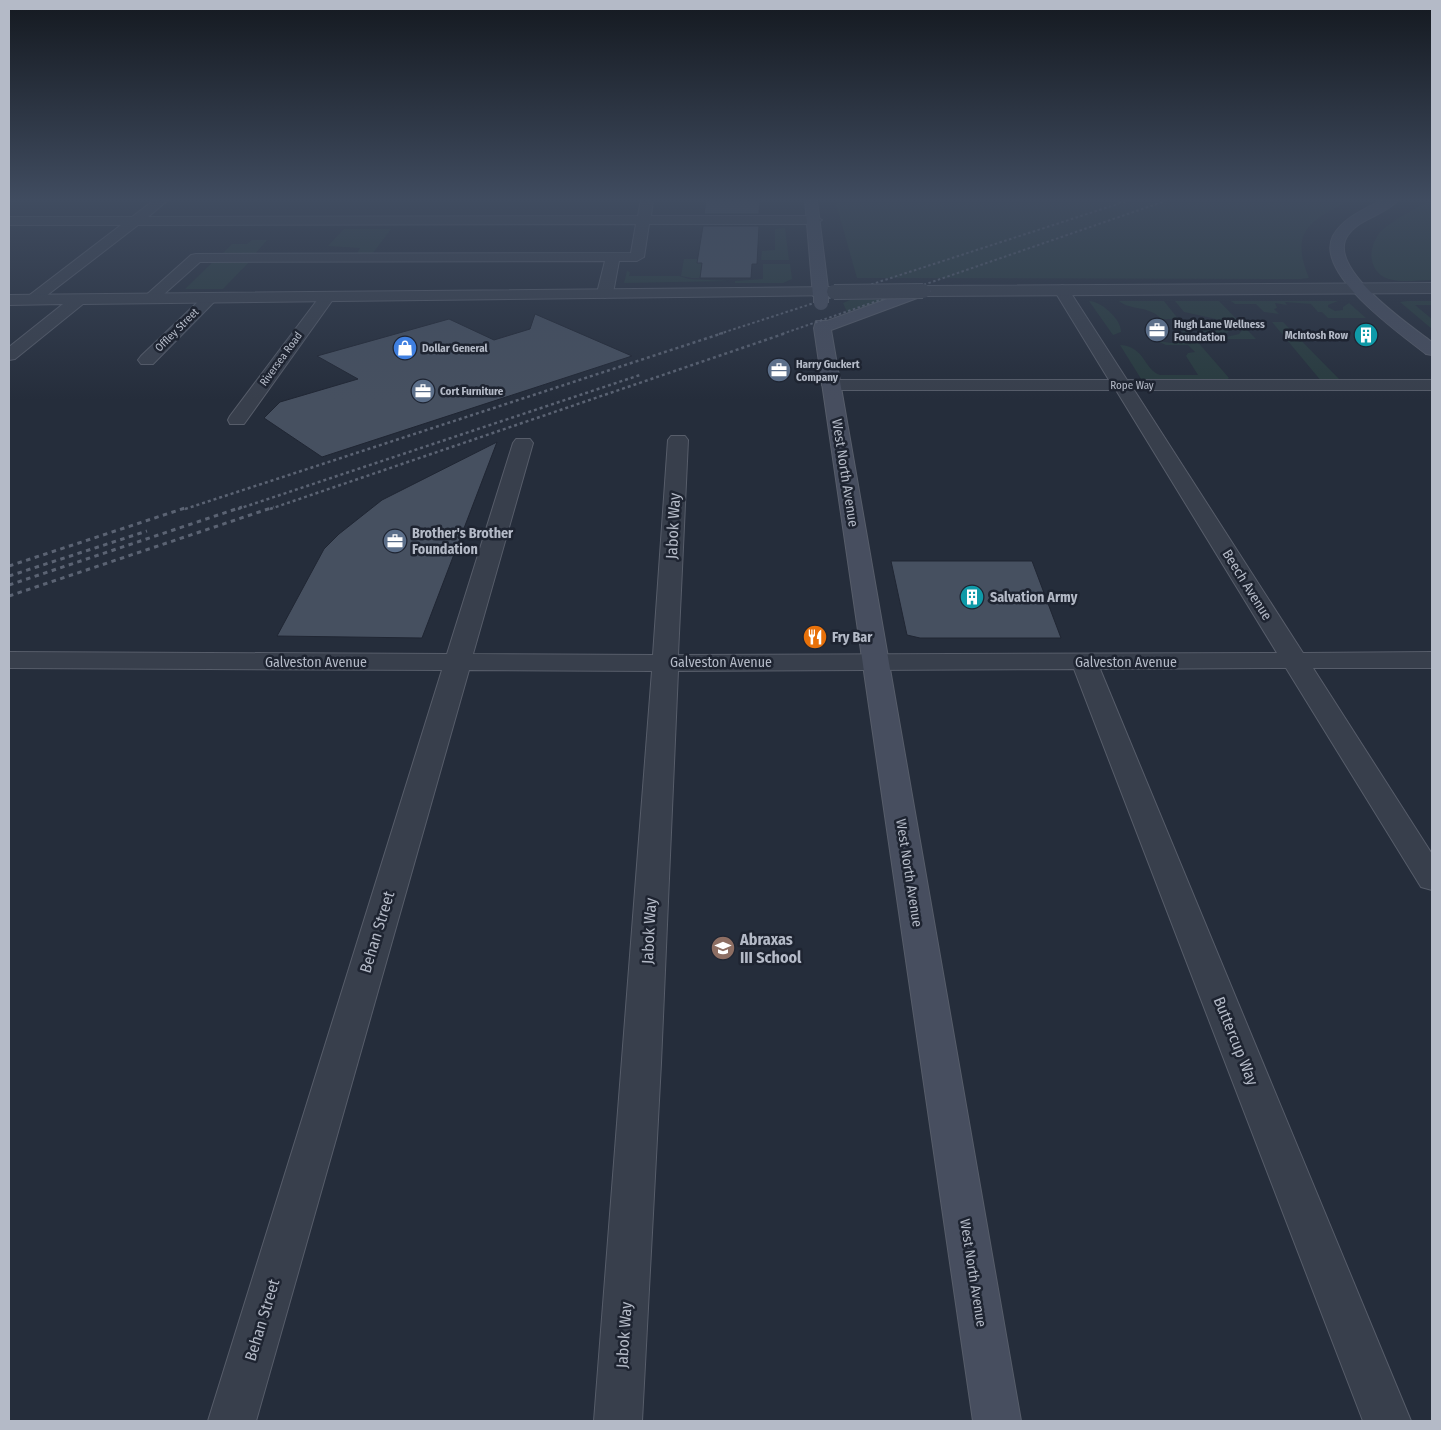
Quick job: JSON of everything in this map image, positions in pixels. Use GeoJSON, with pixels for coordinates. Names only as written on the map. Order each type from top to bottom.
{"type":"FeatureCollection","features":[{"type":"Feature","properties":{"kind":"main road"},"geometry":{"type":"LineString","coordinates":[[821,267],[824,296]]}},
{"type":"Feature","properties":{"kind":"main road"},"geometry":{"type":"LineString","coordinates":[[1341,267],[1347,278],[1357,288],[1432,350]]}},
{"type":"Feature","properties":{"kind":"main road","name":"West North Avenue"},"geometry":{"type":"LineString","coordinates":[[929,291],[822,326],[997,1421]]}},
{"type":"Feature","properties":{"kind":"street"},"geometry":{"type":"LineString","coordinates":[[32,300],[75,267]]}},
{"type":"Feature","properties":{"kind":"street"},"geometry":{"type":"LineString","coordinates":[[149,300],[186,267]]}},
{"type":"Feature","properties":{"kind":"street"},"geometry":{"type":"LineString","coordinates":[[605,293],[611,267]]}},
{"type":"Feature","properties":{"kind":"street"},"geometry":{"type":"LineString","coordinates":[[9,300],[208,300],[605,293],[824,296],[929,291],[1432,288]]}},
{"type":"Feature","properties":{"kind":"street","name":"Beech Avenue"},"geometry":{"type":"LineString","coordinates":[[1062,290],[1432,879]]}},
{"type":"Feature","properties":{"kind":"street","name":"Riversea Road"},"geometry":{"type":"LineString","coordinates":[[237,420],[326,298]]}},
{"type":"Feature","properties":{"kind":"street"},"geometry":{"type":"LineString","coordinates":[[9,354],[78,300]]}},
{"type":"Feature","properties":{"kind":"street","name":"Offley Street"},"geometry":{"type":"LineString","coordinates":[[147,360],[208,300]]}},
{"type":"Feature","properties":{"kind":"street","name":"Rope Way"},"geometry":{"type":"LineString","coordinates":[[831,385],[1432,385]]}},
{"type":"Feature","properties":{"kind":"street","name":"Jabok Way"},"geometry":{"type":"LineString","coordinates":[[618,1421],[678,440]]}},
{"type":"Feature","properties":{"kind":"street","name":"Behan Street"},"geometry":{"type":"LineString","coordinates":[[232,1421],[523,443]]}},
{"type":"Feature","properties":{"kind":"street","name":"Galveston Avenue"},"geometry":{"type":"LineString","coordinates":[[9,660],[665,663],[1432,660]]}},
{"type":"Feature","properties":{"kind":"street","name":"Buttercup Way"},"geometry":{"type":"LineString","coordinates":[[1084,662],[1387,1421]]}},
{"type":"Feature","properties":{"kind":"shaded area"},"geometry":{"type":"Polygon","coordinates":[[[208,267],[245,267],[223,289],[185,289],[208,267]]]}},
{"type":"Feature","properties":{"kind":"shaded area"},"geometry":{"type":"Polygon","coordinates":[[[683,267],[702,267],[700,278],[681,276],[683,267]]]}},
{"type":"Feature","properties":{"kind":"shaded area"},"geometry":{"type":"Polygon","coordinates":[[[763,267],[790,267],[792,279],[783,283],[735,283],[735,281],[763,279],[763,267]]]}},
{"type":"Feature","properties":{"kind":"shaded area"},"geometry":{"type":"Polygon","coordinates":[[[854,267],[1305,267],[1309,278],[1300,279],[857,278],[854,267]]]}},
{"type":"Feature","properties":{"kind":"shaded area"},"geometry":{"type":"Polygon","coordinates":[[[1375,267],[1432,267],[1432,280],[1397,281],[1381,275],[1375,267]]]}},
{"type":"Feature","properties":{"kind":"shaded area"},"geometry":{"type":"Polygon","coordinates":[[[627,271],[630,272],[629,276],[679,276],[689,279],[729,281],[624,283],[627,271]]]}},
{"type":"Feature","properties":{"kind":"shaded area"},"geometry":{"type":"Polygon","coordinates":[[[888,299],[847,312],[843,303],[850,300],[888,299]]]}},
{"type":"Feature","properties":{"kind":"shaded area"},"geometry":{"type":"Polygon","coordinates":[[[1089,301],[1099,304],[1110,312],[1118,322],[1121,332],[1113,335],[1089,301]]]}},
{"type":"Feature","properties":{"kind":"shaded area"},"geometry":{"type":"Polygon","coordinates":[[[1119,301],[1164,301],[1190,334],[1207,339],[1196,340],[1229,378],[1226,380],[1143,382],[1120,345],[1135,350],[1154,372],[1160,375],[1198,375],[1186,356],[1188,353],[1195,352],[1188,345],[1166,345],[1157,341],[1172,343],[1190,341],[1173,319],[1161,319],[1151,312],[1119,301]]]}},
{"type":"Feature","properties":{"kind":"shaded area"},"geometry":{"type":"Polygon","coordinates":[[[1175,301],[1219,301],[1256,339],[1223,339],[1239,334],[1242,330],[1230,322],[1184,312],[1175,301]]]}},
{"type":"Feature","properties":{"kind":"shaded area"},"geometry":{"type":"Polygon","coordinates":[[[1231,301],[1338,301],[1328,305],[1328,307],[1335,311],[1343,310],[1343,307],[1349,303],[1366,318],[1328,318],[1322,312],[1318,312],[1311,304],[1285,302],[1287,305],[1275,303],[1277,308],[1274,309],[1279,314],[1264,312],[1256,304],[1235,304],[1231,301]]]}},
{"type":"Feature","properties":{"kind":"shaded area"},"geometry":{"type":"Polygon","coordinates":[[[1432,301],[1432,305],[1415,305],[1432,319],[1432,329],[1400,302],[1432,301]]]}},
{"type":"Feature","properties":{"kind":"shaded area"},"geometry":{"type":"Polygon","coordinates":[[[1194,320],[1221,325],[1229,332],[1219,335],[1208,334],[1191,322],[1194,320]]]}},
{"type":"Feature","properties":{"kind":"shaded area"},"geometry":{"type":"Polygon","coordinates":[[[1272,322],[1283,322],[1342,382],[1322,382],[1272,322]]]}},
{"type":"Feature","properties":{"kind":"building"},"geometry":{"type":"Polygon","coordinates":[[[702,267],[752,267],[751,278],[700,278],[702,267]]]}},
{"type":"Feature","properties":{"kind":"building","name":"Cort Furniture"},"geometry":{"type":"Polygon","coordinates":[[[535,314],[632,356],[322,457],[264,418],[280,402],[358,379],[317,356],[449,319],[494,340],[530,329],[535,314]]]}},
{"type":"Feature","properties":{"kind":"building","name":"Brother's Brother Foundation"},"geometry":{"type":"Polygon","coordinates":[[[497,442],[422,638],[277,636],[324,549],[339,534],[382,500],[497,442]]]}},
{"type":"Feature","properties":{"kind":"building","name":"Salvation Army"},"geometry":{"type":"Polygon","coordinates":[[[891,561],[1032,561],[1061,638],[920,638],[907,635],[891,561]]]}},
{"type":"Feature","properties":{"kind":"railway"},"geometry":{"type":"LineString","coordinates":[[719,334],[925,267]]}},
{"type":"Feature","properties":{"kind":"railway"},"geometry":{"type":"LineString","coordinates":[[782,334],[976,267]]}},
{"type":"Feature","properties":{"kind":"railway"},"geometry":{"type":"LineString","coordinates":[[185,509],[723,333]]}},
{"type":"Feature","properties":{"kind":"railway"},"geometry":{"type":"LineString","coordinates":[[270,509],[786,333]]}},
{"type":"Feature","properties":{"kind":"railway"},"geometry":{"type":"LineString","coordinates":[[238,509],[640,375]]}},
{"type":"Feature","properties":{"kind":"railway"},"geometry":{"type":"LineString","coordinates":[[9,566],[188,507]]}},
{"type":"Feature","properties":{"kind":"railway"},"geometry":{"type":"LineString","coordinates":[[9,585],[242,507]]}},
{"type":"Feature","properties":{"kind":"railway"},"geometry":{"type":"LineString","coordinates":[[9,596],[274,507]]}},
{"type":"Feature","properties":{"kind":"railway"},"geometry":{"type":"LineString","coordinates":[[9,576],[147,531]]}},
{"type":"Feature","properties":{"kind":"place","name":"Hugh Lane Wellness Foundation"},"geometry":{"type":"Point","coordinates":[1157,330]}},
{"type":"Feature","properties":{"kind":"place","name":"McIntosh Row"},"geometry":{"type":"Point","coordinates":[1366,335]}},
{"type":"Feature","properties":{"kind":"place","name":"Dollar General"},"geometry":{"type":"Point","coordinates":[405,348]}},
{"type":"Feature","properties":{"kind":"place","name":"Harry Guckert Company"},"geometry":{"type":"Point","coordinates":[779,370]}},
{"type":"Feature","properties":{"kind":"place","name":"Cort Furniture"},"geometry":{"type":"Point","coordinates":[423,391]}},
{"type":"Feature","properties":{"kind":"place","name":"Brother's Brother Foundation"},"geometry":{"type":"Point","coordinates":[395,541]}},
{"type":"Feature","properties":{"kind":"place","name":"Salvation Army"},"geometry":{"type":"Point","coordinates":[972,597]}},
{"type":"Feature","properties":{"kind":"place","name":"Fry Bar"},"geometry":{"type":"Point","coordinates":[815,637]}},
{"type":"Feature","properties":{"kind":"place","name":"Abraxas III School"},"geometry":{"type":"Point","coordinates":[723,948]}}]}
